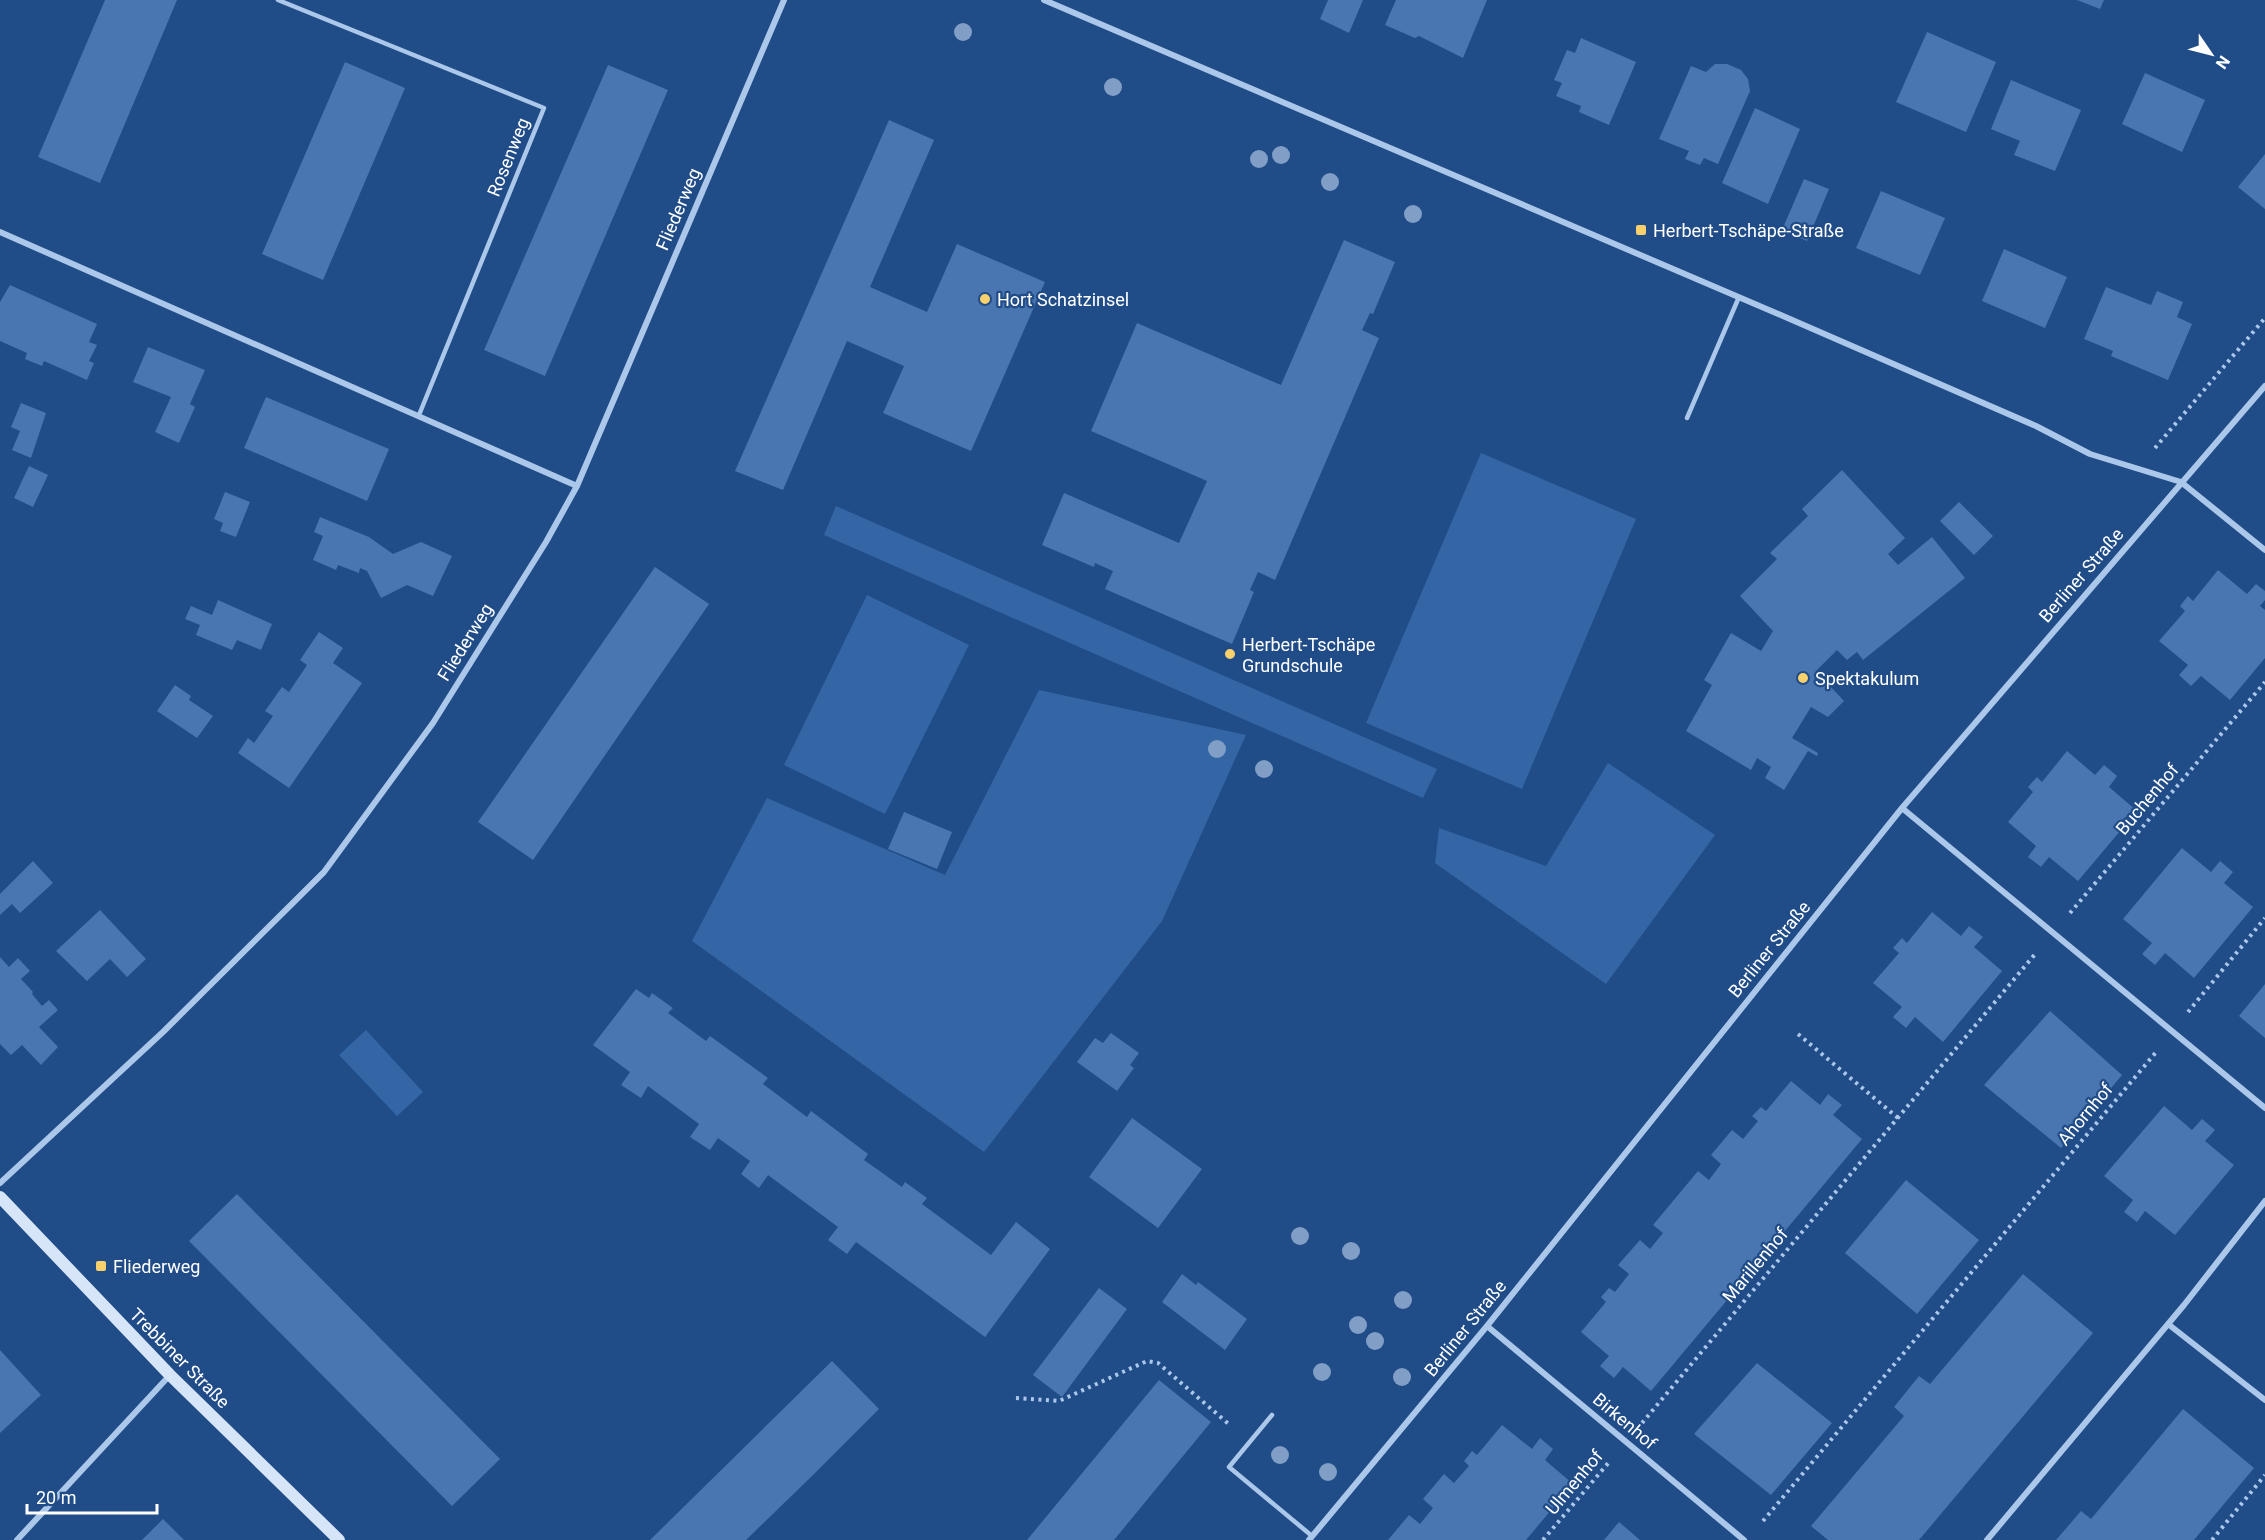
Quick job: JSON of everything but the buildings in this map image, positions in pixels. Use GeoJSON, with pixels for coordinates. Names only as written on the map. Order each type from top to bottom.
{"type":"FeatureCollection","features":[{"type":"Feature","properties":{"kind":"main road","name":"Trebbiner Straße"},"geometry":{"type":"LineString","coordinates":[[0,1197],[170,1375],[339,1540]]}},
{"type":"Feature","properties":{"kind":"street","name":"Fliederweg"},"geometry":{"type":"LineString","coordinates":[[0,1183],[163,1032],[324,872],[433,723],[546,542],[577,486],[784,0]]}},
{"type":"Feature","properties":{"kind":"street"},"geometry":{"type":"LineString","coordinates":[[1044,0],[1739,297],[2036,426],[2090,454],[2181,482],[2265,550]]}},
{"type":"Feature","properties":{"kind":"street"},"geometry":{"type":"LineString","coordinates":[[0,232],[577,486]]}},
{"type":"Feature","properties":{"kind":"street","name":"Berliner Straße"},"geometry":{"type":"LineString","coordinates":[[1310,1538],[1487,1326],[1902,808],[2265,386]]}},
{"type":"Feature","properties":{"kind":"street"},"geometry":{"type":"LineString","coordinates":[[1902,808],[2265,1108]]}},
{"type":"Feature","properties":{"kind":"street"},"geometry":{"type":"LineString","coordinates":[[1987,1540],[2168,1323],[2265,1201]]}},
{"type":"Feature","properties":{"kind":"street"},"geometry":{"type":"LineString","coordinates":[[2168,1323],[2265,1400]]}},
{"type":"Feature","properties":{"kind":"street","name":"Birkenhof"},"geometry":{"type":"LineString","coordinates":[[1487,1326],[1744,1540]]}},
{"type":"Feature","properties":{"kind":"street"},"geometry":{"type":"LineString","coordinates":[[17,1540],[170,1375]]}},
{"type":"Feature","properties":{"kind":"lane","name":"Rosenweg"},"geometry":{"type":"LineString","coordinates":[[278,0],[544,108],[419,416]]}},
{"type":"Feature","properties":{"kind":"lane"},"geometry":{"type":"LineString","coordinates":[[1687,418],[1739,297]]}},
{"type":"Feature","properties":{"kind":"lane"},"geometry":{"type":"LineString","coordinates":[[1272,1415],[1229,1467],[1310,1538]]}},
{"type":"Feature","properties":{"kind":"path"},"geometry":{"type":"LineString","coordinates":[[2137,468],[2265,318]]}},
{"type":"Feature","properties":{"kind":"path","name":"Buchenhof"},"geometry":{"type":"LineString","coordinates":[[2052,934],[2265,682]]}},
{"type":"Feature","properties":{"kind":"path"},"geometry":{"type":"LineString","coordinates":[[2172,1031],[2265,918]]}},
{"type":"Feature","properties":{"kind":"path","name":"Marillenhof"},"geometry":{"type":"LineString","coordinates":[[1626,1442],[2052,934]]}},
{"type":"Feature","properties":{"kind":"path","name":"Ahornhof"},"geometry":{"type":"LineString","coordinates":[[1762,1522],[2172,1031]]}},
{"type":"Feature","properties":{"kind":"path"},"geometry":{"type":"LineString","coordinates":[[1798,1034],[1898,1118]]}},
{"type":"Feature","properties":{"kind":"path"},"geometry":{"type":"LineString","coordinates":[[1016,1398],[1059,1401],[1147,1361],[1158,1363],[1250,1442]]}},
{"type":"Feature","properties":{"kind":"path","name":"Ulmenhof"},"geometry":{"type":"LineString","coordinates":[[1543,1540],[1626,1442]]}},
{"type":"Feature","properties":{"kind":"path"},"geometry":{"type":"LineString","coordinates":[[2212,1540],[2265,1475]]}},
{"type":"Feature","properties":{"kind":"shaded area"},"geometry":{"type":"Polygon","coordinates":[[[1481,453],[1636,519],[1522,789],[1366,723],[1481,453]]]}},
{"type":"Feature","properties":{"kind":"shaded area"},"geometry":{"type":"Polygon","coordinates":[[[836,506],[1437,769],[1423,798],[824,535],[836,506]]]}},
{"type":"Feature","properties":{"kind":"shaded area"},"geometry":{"type":"Polygon","coordinates":[[[867,595],[969,645],[885,814],[784,765],[867,595]]]}},
{"type":"Feature","properties":{"kind":"shaded area"},"geometry":{"type":"Polygon","coordinates":[[[1039,690],[1246,735],[1162,921],[984,1152],[692,941],[767,798],[945,875],[1039,690]]]}},
{"type":"Feature","properties":{"kind":"shaded area"},"geometry":{"type":"Polygon","coordinates":[[[1608,763],[1715,835],[1606,984],[1435,863],[1439,828],[1546,866],[1608,763]]]}},
{"type":"Feature","properties":{"kind":"shaded area"},"geometry":{"type":"Polygon","coordinates":[[[366,1030],[423,1092],[397,1116],[339,1055],[366,1030]]]}},
{"type":"Feature","properties":{"kind":"place","name":"Herbert-Tschäpe-Straße"},"geometry":{"type":"Point","coordinates":[1641,230]}},
{"type":"Feature","properties":{"kind":"place","name":"Hort Schatzinsel"},"geometry":{"type":"Point","coordinates":[985,299]}},
{"type":"Feature","properties":{"kind":"place","name":"Herbert-Tschäpe Grundschule"},"geometry":{"type":"Point","coordinates":[1230,654]}},
{"type":"Feature","properties":{"kind":"place","name":"Spektakulum"},"geometry":{"type":"Point","coordinates":[1803,678]}},
{"type":"Feature","properties":{"kind":"place","name":"Fliederweg"},"geometry":{"type":"Point","coordinates":[101,1266]}}]}
